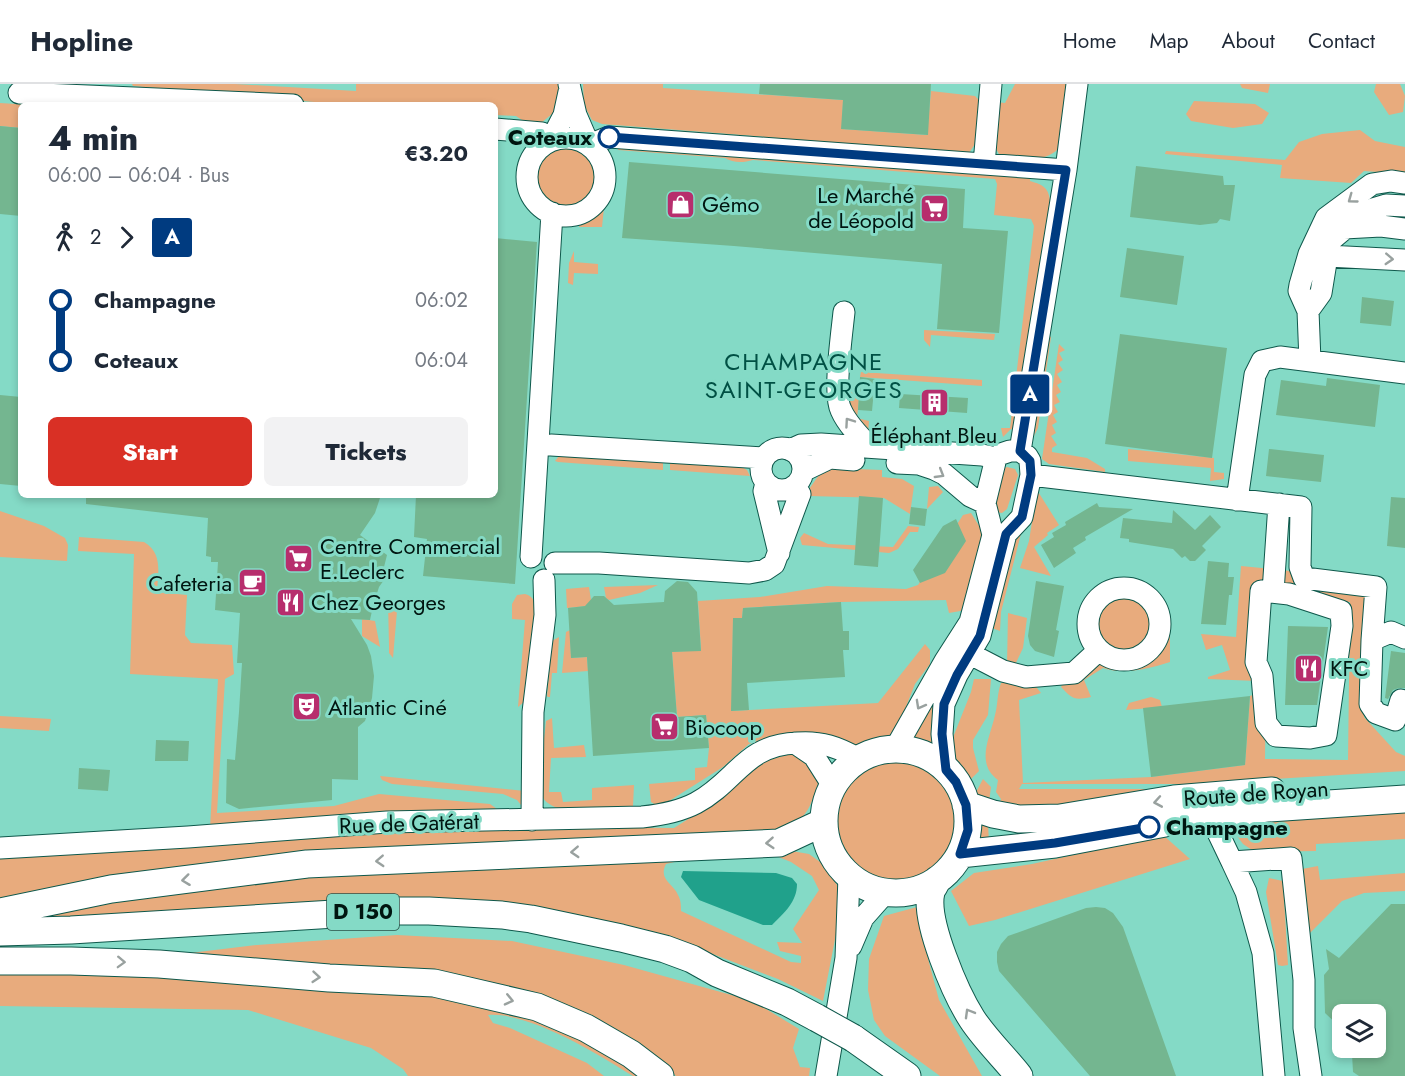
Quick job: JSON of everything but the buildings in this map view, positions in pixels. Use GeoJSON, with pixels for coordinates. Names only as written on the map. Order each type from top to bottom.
{"type":"FeatureCollection","features":[{"type":"Feature","properties":{"kind":"main road"},"geometry":{"type":"LineString","coordinates":[[938,880],[921,888],[904,892],[886,892],[849,876],[839,865],[825,837],[826,803],[833,786],[844,771],[859,759],[876,752],[895,749],[914,751],[931,758],[956,782],[966,805],[968,830],[960,854],[938,880],[931,893],[931,911],[950,980],[972,1020],[1019,1076]]}},
{"type":"Feature","properties":{"kind":"main road","name":"Route de Royan"},"geometry":{"type":"LineString","coordinates":[[966,805],[993,814],[1019,819],[1060,818],[1174,799],[1405,782]]}},
{"type":"Feature","properties":{"kind":"main road"},"geometry":{"type":"LineString","coordinates":[[1210,816],[1213,805],[1322,797],[1337,787]]}},
{"type":"Feature","properties":{"kind":"main road","name":"Route de Royan"},"geometry":{"type":"LineString","coordinates":[[960,854],[1055,843],[1268,808],[1405,799]]}},
{"type":"Feature","properties":{"kind":"main road"},"geometry":{"type":"LineString","coordinates":[[0,912],[111,889],[307,864],[779,843],[824,822]]}},
{"type":"Feature","properties":{"kind":"main road","name":"D 150"},"geometry":{"type":"LineString","coordinates":[[0,932],[71,930],[384,911],[471,912],[531,919],[621,938],[692,959],[717,973],[787,1002],[817,1018],[852,1038],[907,1076]]}},
{"type":"Feature","properties":{"kind":"main road","name":"D 150"},"geometry":{"type":"LineString","coordinates":[[0,951],[338,929],[432,926],[474,928],[539,937],[717,973]]}},
{"type":"Feature","properties":{"kind":"main road"},"geometry":{"type":"LineString","coordinates":[[0,961],[148,963],[328,978],[434,982],[537,1007],[586,1028],[631,1053],[660,1076]]}},
{"type":"Feature","properties":{"kind":"street"},"geometry":{"type":"LineString","coordinates":[[984,164],[991,84]]}},
{"type":"Feature","properties":{"kind":"street"},"geometry":{"type":"LineString","coordinates":[[1020,451],[1066,170],[1077,84]]}},
{"type":"Feature","properties":{"kind":"street"},"geometry":{"type":"LineString","coordinates":[[569,88],[576,115],[589,145]]}},
{"type":"Feature","properties":{"kind":"street"},"geometry":{"type":"LineString","coordinates":[[551,140],[564,137],[577,139],[589,145],[603,163],[606,174],[605,185],[594,205],[574,215],[557,214],[535,201],[530,192],[527,172],[529,162],[535,153],[551,140],[564,115],[569,88]]}},
{"type":"Feature","properties":{"kind":"street"},"geometry":{"type":"LineString","coordinates":[[20,93],[110,90],[256,102]]}},
{"type":"Feature","properties":{"kind":"street"},"geometry":{"type":"LineString","coordinates":[[498,129],[542,132],[551,140]]}},
{"type":"Feature","properties":{"kind":"street"},"geometry":{"type":"LineString","coordinates":[[589,145],[609,137],[1066,170]]}},
{"type":"Feature","properties":{"kind":"street"},"geometry":{"type":"LineString","coordinates":[[1310,361],[1308,311],[1320,293],[1318,255],[1326,218],[1372,184],[1391,181],[1405,183]]}},
{"type":"Feature","properties":{"kind":"street"},"geometry":{"type":"LineString","coordinates":[[1318,255],[1344,228],[1366,211],[1386,205],[1405,206]]}},
{"type":"Feature","properties":{"kind":"street"},"geometry":{"type":"LineString","coordinates":[[544,563],[551,445],[557,214]]}},
{"type":"Feature","properties":{"kind":"street"},"geometry":{"type":"LineString","coordinates":[[532,820],[533,712],[545,615],[544,563],[557,214]]}},
{"type":"Feature","properties":{"kind":"street"},"geometry":{"type":"LineString","coordinates":[[1344,228],[1381,226],[1405,229]]}},
{"type":"Feature","properties":{"kind":"street"},"geometry":{"type":"LineString","coordinates":[[1318,255],[1405,260]]}},
{"type":"Feature","properties":{"kind":"street"},"geometry":{"type":"LineString","coordinates":[[844,312],[838,393],[840,409],[857,434],[870,447]]}},
{"type":"Feature","properties":{"kind":"street"},"geometry":{"type":"LineString","coordinates":[[1237,500],[1255,375],[1262,361],[1280,357],[1405,373]]}},
{"type":"Feature","properties":{"kind":"street"},"geometry":{"type":"LineString","coordinates":[[551,445],[764,458]]}},
{"type":"Feature","properties":{"kind":"street"},"geometry":{"type":"LineString","coordinates":[[996,459],[981,455],[870,447],[801,445],[790,450],[773,450],[764,458],[761,471],[766,483],[783,490],[830,458],[919,464],[944,474],[988,512],[1013,526]]}},
{"type":"Feature","properties":{"kind":"street"},"geometry":{"type":"LineString","coordinates":[[544,563],[589,562],[749,573],[765,570],[774,564],[800,494],[800,459],[790,450]]}},
{"type":"Feature","properties":{"kind":"street"},"geometry":{"type":"LineString","coordinates":[[895,749],[945,661],[964,648],[982,627],[1006,534],[1022,517],[1031,475],[1030,461],[1020,451],[1010,451],[1001,454],[996,459],[988,512],[993,535],[970,622],[964,648],[957,675],[944,704],[942,734],[946,770]]}},
{"type":"Feature","properties":{"kind":"street"},"geometry":{"type":"LineString","coordinates":[[1031,475],[1301,507],[1300,567],[1304,578],[1376,587],[1370,704],[1376,713],[1395,720],[1401,700]]}},
{"type":"Feature","properties":{"kind":"street"},"geometry":{"type":"LineString","coordinates":[[766,483],[764,491],[778,552]]}},
{"type":"Feature","properties":{"kind":"street"},"geometry":{"type":"LineString","coordinates":[[1273,592],[1279,504]]}},
{"type":"Feature","properties":{"kind":"street"},"geometry":{"type":"LineString","coordinates":[[1261,591],[1273,592],[1289,594],[1341,611],[1342,626],[1326,735],[1310,738],[1276,736],[1266,723],[1262,676],[1256,662],[1261,591]]}},
{"type":"Feature","properties":{"kind":"street"},"geometry":{"type":"LineString","coordinates":[[1372,640],[1391,632],[1405,638]]}},
{"type":"Feature","properties":{"kind":"street"},"geometry":{"type":"LineString","coordinates":[[964,648],[1003,671],[1026,677],[1074,673],[1099,650]]}},
{"type":"Feature","properties":{"kind":"street","name":"Rue de Gatérat"},"geometry":{"type":"LineString","coordinates":[[0,848],[387,822],[642,817],[680,810],[697,802],[717,789],[761,751],[783,743],[819,742],[859,759]]}},
{"type":"Feature","properties":{"kind":"street"},"geometry":{"type":"LineString","coordinates":[[795,743],[814,756],[833,786]]}},
{"type":"Feature","properties":{"kind":"street"},"geometry":{"type":"LineString","coordinates":[[1210,816],[1246,892],[1263,953],[1274,1076]]}},
{"type":"Feature","properties":{"kind":"street"},"geometry":{"type":"LineString","coordinates":[[1232,862],[1291,858],[1304,980],[1304,1028],[1311,1076]]}},
{"type":"Feature","properties":{"kind":"street"},"geometry":{"type":"LineString","coordinates":[[826,1076],[846,958],[849,876]]}},
{"type":"Feature","properties":{"kind":"street"},"geometry":{"type":"LineString","coordinates":[[846,958],[863,918],[886,892]]}},
{"type":"Feature","properties":{"kind":"shaded area"},"geometry":{"type":"Polygon","coordinates":[[[132,84],[235,84],[356,91],[356,84],[558,84],[560,104],[541,123],[525,122],[516,116],[498,115],[498,102],[315,102],[133,86],[132,84]]]}},
{"type":"Feature","properties":{"kind":"shaded area"},"geometry":{"type":"Polygon","coordinates":[[[583,84],[663,84],[663,88],[843,100],[842,129],[927,135],[931,91],[975,96],[979,100],[977,141],[969,153],[602,124],[592,120],[584,105],[583,84]]]}},
{"type":"Feature","properties":{"kind":"shaded area"},"geometry":{"type":"Polygon","coordinates":[[[1015,84],[1066,84],[1058,149],[1052,154],[1031,159],[1000,156],[993,143],[996,102],[1005,103],[1015,84]]]}},
{"type":"Feature","properties":{"kind":"shaded area"},"geometry":{"type":"Polygon","coordinates":[[[1240,84],[1270,84],[1268,93],[1242,88],[1240,84]]]}},
{"type":"Feature","properties":{"kind":"shaded area"},"geometry":{"type":"Polygon","coordinates":[[[1376,84],[1400,84],[1405,96],[1403,112],[1389,115],[1374,92],[1376,84]]]}},
{"type":"Feature","properties":{"kind":"shaded area"},"geometry":{"type":"Polygon","coordinates":[[[1194,101],[1255,104],[1269,113],[1262,124],[1233,128],[1191,121],[1186,114],[1194,101]]]}},
{"type":"Feature","properties":{"kind":"shaded area"},"geometry":{"type":"Polygon","coordinates":[[[0,103],[18,104],[18,128],[0,126],[0,103]]]}},
{"type":"Feature","properties":{"kind":"shaded area"},"geometry":{"type":"Polygon","coordinates":[[[1360,130],[1375,141],[1405,147],[1405,174],[1364,171],[1351,183],[1280,178],[1282,165],[1165,154],[1166,151],[1285,160],[1299,142],[1322,134],[1360,130]]]}},
{"type":"Feature","properties":{"kind":"shaded area"},"geometry":{"type":"Polygon","coordinates":[[[559,145],[571,145],[587,154],[594,164],[596,176],[594,188],[587,198],[571,207],[559,207],[548,202],[539,193],[534,182],[534,170],[539,159],[548,150],[559,145]]]}},
{"type":"Feature","properties":{"kind":"shaded area"},"geometry":{"type":"Polygon","coordinates":[[[618,146],[1030,177],[1030,181],[1044,187],[1050,200],[1015,431],[1011,429],[1003,437],[1001,428],[1010,428],[1034,226],[1031,219],[994,215],[997,184],[995,179],[753,160],[738,162],[725,158],[618,150],[618,146]]]}},
{"type":"Feature","properties":{"kind":"shaded area"},"geometry":{"type":"Polygon","coordinates":[[[605,198],[602,227],[579,227],[586,215],[605,198]]]}},
{"type":"Feature","properties":{"kind":"shaded area"},"geometry":{"type":"Polygon","coordinates":[[[574,251],[574,262],[598,264],[598,274],[574,273],[573,285],[568,283],[569,263],[574,251]]]}},
{"type":"Feature","properties":{"kind":"shaded area"},"geometry":{"type":"Polygon","coordinates":[[[924,330],[995,334],[994,340],[931,335],[930,347],[924,340],[924,330]]]}},
{"type":"Feature","properties":{"kind":"shaded area"},"geometry":{"type":"Polygon","coordinates":[[[1047,334],[1051,337],[1038,428],[1034,436],[1047,334]]]}},
{"type":"Feature","properties":{"kind":"shaded area"},"geometry":{"type":"Polygon","coordinates":[[[1059,344],[1065,350],[1059,353],[1063,360],[1058,363],[1063,370],[1057,374],[1062,382],[1057,385],[1061,392],[1056,395],[1060,402],[1054,405],[1058,412],[1053,415],[1057,422],[1052,425],[1056,433],[1051,436],[1057,445],[1052,448],[1052,452],[1087,458],[1105,469],[1105,472],[1049,464],[1042,459],[1059,344]]]}},
{"type":"Feature","properties":{"kind":"shaded area"},"geometry":{"type":"Polygon","coordinates":[[[861,372],[982,380],[982,386],[860,377],[861,372]]]}},
{"type":"Feature","properties":{"kind":"shaded area"},"geometry":{"type":"Polygon","coordinates":[[[847,390],[860,391],[857,418],[869,421],[868,433],[849,417],[847,390]]]}},
{"type":"Feature","properties":{"kind":"shaded area"},"geometry":{"type":"Polygon","coordinates":[[[1128,449],[1214,458],[1214,472],[1224,473],[1224,479],[1210,481],[1211,468],[1128,461],[1128,449]]]}},
{"type":"Feature","properties":{"kind":"shaded area"},"geometry":{"type":"Polygon","coordinates":[[[559,456],[663,460],[663,470],[555,461],[559,456]]]}},
{"type":"Feature","properties":{"kind":"shaded area"},"geometry":{"type":"Polygon","coordinates":[[[670,460],[742,467],[750,476],[670,470],[670,460]]]}},
{"type":"Feature","properties":{"kind":"shaded area"},"geometry":{"type":"Polygon","coordinates":[[[1007,467],[1015,469],[1018,475],[1007,509],[1002,513],[996,512],[992,495],[998,471],[1007,467]]]}},
{"type":"Feature","properties":{"kind":"shaded area"},"geometry":{"type":"Polygon","coordinates":[[[829,468],[882,470],[882,477],[902,479],[914,486],[910,514],[884,498],[809,496],[807,492],[819,475],[829,468]]]}},
{"type":"Feature","properties":{"kind":"shaded area"},"geometry":{"type":"Polygon","coordinates":[[[938,486],[943,492],[927,509],[929,487],[938,486]]]}},
{"type":"Feature","properties":{"kind":"shaded area"},"geometry":{"type":"Polygon","coordinates":[[[1037,490],[1059,525],[1047,533],[1048,535],[1034,547],[1051,576],[1020,568],[1029,541],[1037,490]]]}},
{"type":"Feature","properties":{"kind":"shaded area"},"geometry":{"type":"Polygon","coordinates":[[[0,511],[44,526],[65,538],[68,545],[67,561],[0,557],[0,511]]]}},
{"type":"Feature","properties":{"kind":"shaded area"},"geometry":{"type":"Polygon","coordinates":[[[971,513],[981,529],[982,550],[966,610],[949,613],[946,600],[841,602],[743,608],[742,618],[733,618],[732,711],[878,703],[925,644],[930,650],[930,664],[915,684],[902,717],[892,734],[858,749],[772,737],[749,744],[723,767],[666,803],[656,805],[651,802],[649,784],[695,780],[695,768],[707,767],[709,748],[706,715],[677,717],[672,652],[701,650],[698,601],[760,597],[827,586],[906,589],[918,585],[963,515],[971,513]]]}},
{"type":"Feature","properties":{"kind":"shaded area"},"geometry":{"type":"Polygon","coordinates":[[[908,526],[919,527],[918,532],[910,532],[898,549],[889,553],[802,545],[800,538],[804,533],[828,544],[893,547],[908,526]]]}},
{"type":"Feature","properties":{"kind":"shaded area"},"geometry":{"type":"Polygon","coordinates":[[[1023,526],[1001,612],[1000,631],[989,627],[1011,537],[1023,526]]]}},
{"type":"Feature","properties":{"kind":"shaded area"},"geometry":{"type":"Polygon","coordinates":[[[79,537],[144,542],[157,558],[157,592],[187,595],[185,635],[191,643],[232,645],[234,674],[225,679],[217,813],[334,806],[379,794],[490,804],[497,809],[494,812],[210,829],[218,679],[130,674],[134,554],[78,551],[79,537]]]}},
{"type":"Feature","properties":{"kind":"shaded area"},"geometry":{"type":"Polygon","coordinates":[[[1241,566],[1291,571],[1296,587],[1267,601],[1265,759],[1348,760],[1350,602],[1316,601],[1317,589],[1358,591],[1368,599],[1364,717],[1396,752],[1405,756],[1405,771],[1194,784],[1022,784],[1019,789],[1184,789],[1050,809],[999,805],[1001,799],[996,792],[998,780],[987,766],[986,750],[1001,683],[1033,683],[1041,693],[1019,700],[1023,783],[1151,777],[1245,765],[1250,696],[1255,694],[1257,681],[1208,679],[1208,677],[1230,670],[1222,645],[1206,650],[1201,634],[1236,637],[1241,566]]]}},
{"type":"Feature","properties":{"kind":"shaded area"},"geometry":{"type":"Polygon","coordinates":[[[658,585],[640,593],[609,600],[606,598],[604,587],[658,585]]]}},
{"type":"Feature","properties":{"kind":"shaded area"},"geometry":{"type":"Polygon","coordinates":[[[589,587],[591,600],[588,606],[567,608],[566,589],[589,587]]]}},
{"type":"Feature","properties":{"kind":"shaded area"},"geometry":{"type":"Polygon","coordinates":[[[525,594],[532,598],[536,612],[524,702],[518,707],[525,620],[512,619],[512,604],[517,595],[525,594]]]}},
{"type":"Feature","properties":{"kind":"shaded area"},"geometry":{"type":"Polygon","coordinates":[[[1120,596],[1132,596],[1147,604],[1155,619],[1155,631],[1147,646],[1132,654],[1120,654],[1105,646],[1097,631],[1097,619],[1105,604],[1120,596]]]}},
{"type":"Feature","properties":{"kind":"shaded area"},"geometry":{"type":"Polygon","coordinates":[[[388,600],[395,600],[403,610],[397,611],[393,658],[389,653],[388,600]]]}},
{"type":"Feature","properties":{"kind":"shaded area"},"geometry":{"type":"Polygon","coordinates":[[[1008,613],[1027,618],[1023,648],[1014,667],[1007,665],[1008,613]]]}},
{"type":"Feature","properties":{"kind":"shaded area"},"geometry":{"type":"Polygon","coordinates":[[[362,619],[375,621],[380,647],[362,636],[362,619]]]}},
{"type":"Feature","properties":{"kind":"shaded area"},"geometry":{"type":"Polygon","coordinates":[[[570,630],[571,658],[587,657],[588,671],[562,673],[566,632],[570,630]]]}},
{"type":"Feature","properties":{"kind":"shaded area"},"geometry":{"type":"Polygon","coordinates":[[[1170,632],[1170,662],[1128,671],[1103,668],[1084,680],[1091,697],[1073,698],[1061,687],[1064,681],[1078,681],[1102,662],[1114,666],[1135,667],[1152,660],[1165,644],[1170,632]]]}},
{"type":"Feature","properties":{"kind":"shaded area"},"geometry":{"type":"Polygon","coordinates":[[[559,637],[557,673],[552,673],[550,697],[548,697],[552,641],[559,637]]]}},
{"type":"Feature","properties":{"kind":"shaded area"},"geometry":{"type":"Polygon","coordinates":[[[974,679],[991,679],[988,715],[973,740],[979,771],[965,785],[953,759],[950,745],[974,679]]]}},
{"type":"Feature","properties":{"kind":"shaded area"},"geometry":{"type":"Polygon","coordinates":[[[932,693],[941,697],[934,742],[930,745],[913,739],[912,735],[932,693]]]}},
{"type":"Feature","properties":{"kind":"shaded area"},"geometry":{"type":"Polygon","coordinates":[[[1151,697],[1160,700],[1162,707],[1126,710],[1129,703],[1151,697]]]}},
{"type":"Feature","properties":{"kind":"shaded area"},"geometry":{"type":"Polygon","coordinates":[[[0,716],[51,719],[49,731],[0,728],[0,716]]]}},
{"type":"Feature","properties":{"kind":"shaded area"},"geometry":{"type":"Polygon","coordinates":[[[552,718],[554,748],[584,745],[586,757],[551,758],[549,792],[561,792],[563,802],[592,800],[592,788],[634,785],[633,806],[628,809],[563,810],[552,806],[543,798],[540,784],[546,721],[552,718]]]}},
{"type":"Feature","properties":{"kind":"shaded area"},"geometry":{"type":"Polygon","coordinates":[[[790,754],[801,757],[809,763],[819,781],[806,813],[778,833],[0,901],[0,858],[479,826],[674,828],[720,799],[758,763],[790,754]]]}},
{"type":"Feature","properties":{"kind":"shaded area"},"geometry":{"type":"Polygon","coordinates":[[[893,759],[917,764],[937,777],[950,797],[955,821],[950,845],[937,865],[917,878],[893,883],[869,878],[849,865],[836,845],[831,821],[836,797],[849,777],[869,764],[893,759]]]}},
{"type":"Feature","properties":{"kind":"shaded area"},"geometry":{"type":"Polygon","coordinates":[[[380,776],[525,791],[524,805],[503,794],[392,784],[382,780],[380,776]]]}},
{"type":"Feature","properties":{"kind":"shaded area"},"geometry":{"type":"Polygon","coordinates":[[[983,779],[991,787],[989,802],[974,796],[983,779]]]}},
{"type":"Feature","properties":{"kind":"shaded area"},"geometry":{"type":"Polygon","coordinates":[[[1405,807],[1405,839],[1316,844],[1316,851],[1255,852],[1243,844],[1237,836],[1239,824],[1405,807]]]}},
{"type":"Feature","properties":{"kind":"shaded area"},"geometry":{"type":"Polygon","coordinates":[[[978,822],[988,823],[989,843],[975,846],[978,822]]]}},
{"type":"Feature","properties":{"kind":"shaded area"},"geometry":{"type":"Polygon","coordinates":[[[1163,835],[1190,859],[995,920],[969,926],[951,891],[974,873],[1032,864],[1163,835]]]}},
{"type":"Feature","properties":{"kind":"shaded area"},"geometry":{"type":"Polygon","coordinates":[[[780,849],[809,854],[823,864],[839,888],[839,919],[823,1001],[778,979],[697,948],[453,899],[396,897],[0,922],[269,875],[780,849]],[[776,856],[687,859],[666,864],[664,874],[679,897],[681,911],[791,962],[801,963],[801,956],[780,951],[777,942],[802,943],[793,929],[819,890],[812,876],[791,862],[776,856]]]}},
{"type":"Feature","properties":{"kind":"shaded area"},"geometry":{"type":"Polygon","coordinates":[[[1318,866],[1320,880],[1405,873],[1405,891],[1364,893],[1342,901],[1309,934],[1302,869],[1318,866]]]}},
{"type":"Feature","properties":{"kind":"shaded area"},"geometry":{"type":"Polygon","coordinates":[[[683,871],[776,873],[792,878],[797,884],[795,896],[789,907],[772,925],[763,925],[699,900],[681,877],[683,871]]]}},
{"type":"Feature","properties":{"kind":"shaded area"},"geometry":{"type":"Polygon","coordinates":[[[1269,878],[1283,881],[1288,965],[1278,965],[1266,892],[1269,878]]]}},
{"type":"Feature","properties":{"kind":"shaded area"},"geometry":{"type":"Polygon","coordinates":[[[917,907],[918,921],[939,1000],[982,1076],[940,1076],[885,1036],[874,1020],[868,990],[869,959],[884,916],[917,907]]]}},
{"type":"Feature","properties":{"kind":"shaded area"},"geometry":{"type":"Polygon","coordinates":[[[397,935],[512,941],[624,965],[753,1001],[799,1029],[793,1048],[800,1067],[810,1068],[809,1076],[676,1076],[668,1069],[511,993],[157,957],[257,945],[397,935]]]}},
{"type":"Feature","properties":{"kind":"shaded area"},"geometry":{"type":"Polygon","coordinates":[[[65,972],[276,982],[455,1000],[509,1012],[561,1028],[591,1044],[638,1076],[633,1076],[563,1036],[523,1020],[505,1016],[488,1015],[493,1023],[510,1028],[587,1063],[604,1076],[408,1076],[403,1069],[371,1048],[248,1010],[0,1006],[0,975],[65,972]]]}},
{"type":"Feature","properties":{"kind":"bus line","name":"A"},"geometry":{"type":"LineString","coordinates":[[609,137],[1066,170],[1020,451],[1030,461],[1031,475],[1022,517],[1006,534],[980,636],[957,675],[944,704],[942,734],[946,770],[956,782],[966,805],[968,830],[960,854],[1055,843],[1149,827]]}},
{"type":"Feature","properties":{"kind":"place","name":"Coteaux"},"geometry":{"type":"Point","coordinates":[609,137]}},
{"type":"Feature","properties":{"kind":"place","name":"Gémo"},"geometry":{"type":"Point","coordinates":[681,204]}},
{"type":"Feature","properties":{"kind":"place","name":"Le Marché de Léopold"},"geometry":{"type":"Point","coordinates":[935,208]}},
{"type":"Feature","properties":{"kind":"place","name":"Éléphant Bleu"},"geometry":{"type":"Point","coordinates":[934,403]}},
{"type":"Feature","properties":{"kind":"place","name":"Centre Commercial E.Leclerc"},"geometry":{"type":"Point","coordinates":[299,559]}},
{"type":"Feature","properties":{"kind":"place","name":"Cafeteria"},"geometry":{"type":"Point","coordinates":[253,583]}},
{"type":"Feature","properties":{"kind":"place","name":"Chez Georges"},"geometry":{"type":"Point","coordinates":[290,602]}},
{"type":"Feature","properties":{"kind":"place","name":"KFC"},"geometry":{"type":"Point","coordinates":[1309,668]}},
{"type":"Feature","properties":{"kind":"place","name":"Atlantic Ciné"},"geometry":{"type":"Point","coordinates":[307,707]}},
{"type":"Feature","properties":{"kind":"place","name":"Biocoop"},"geometry":{"type":"Point","coordinates":[664,727]}},
{"type":"Feature","properties":{"kind":"place","name":"Champagne"},"geometry":{"type":"Point","coordinates":[1149,827]}},
{"type":"Feature","properties":{"kind":"district","name":"CHAMPAGNE SAINT-GEORGES"},"geometry":{"type":"Point","coordinates":[804,376]}}]}
